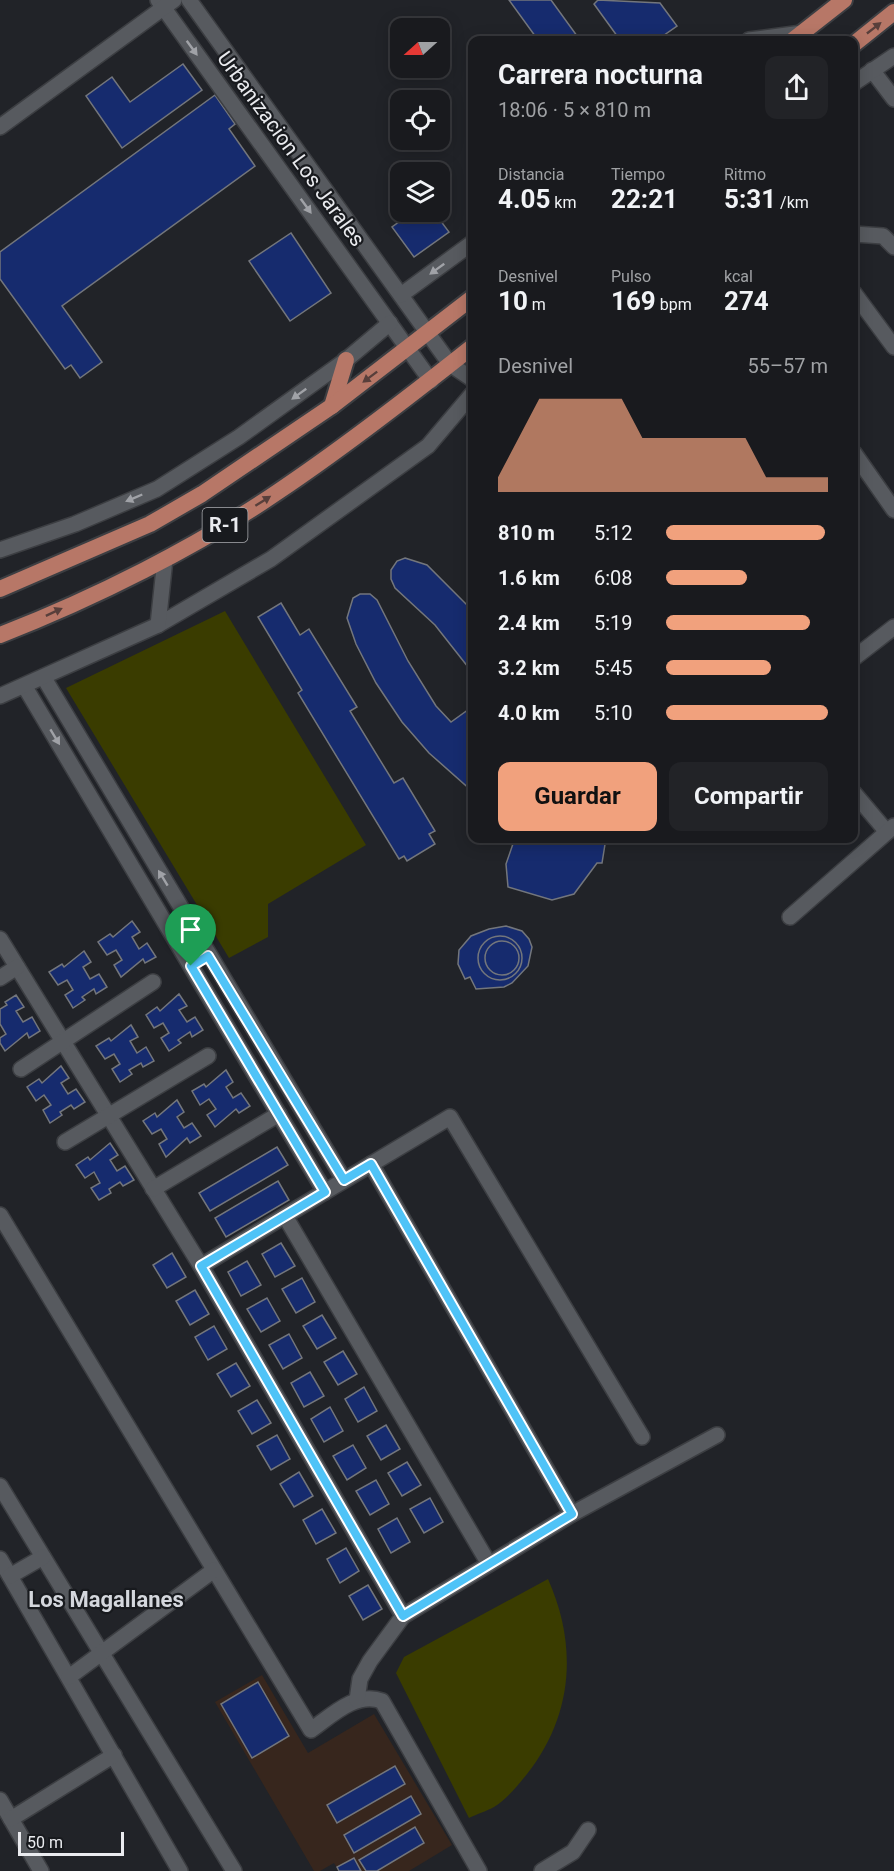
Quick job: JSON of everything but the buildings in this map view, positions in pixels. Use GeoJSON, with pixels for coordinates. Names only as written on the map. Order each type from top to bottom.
{"type":"FeatureCollection","features":[{"type":"Feature","properties":{"kind":"main road"},"geometry":{"type":"LineString","coordinates":[[798,36],[844,0]]}},
{"type":"Feature","properties":{"kind":"main road"},"geometry":{"type":"LineString","coordinates":[[858,41],[894,12]]}},
{"type":"Feature","properties":{"kind":"main road","name":"R-1"},"geometry":{"type":"LineString","coordinates":[[0,588],[150,524],[202,494],[332,406],[468,300]]}},
{"type":"Feature","properties":{"kind":"main road","name":"R-1"},"geometry":{"type":"LineString","coordinates":[[0,635],[165,559],[278,492],[431,381],[468,350]]}},
{"type":"Feature","properties":{"kind":"main road"},"geometry":{"type":"LineString","coordinates":[[332,406],[346,360]]}},
{"type":"Feature","properties":{"kind":"street","name":"Urbanizacion Los Jarales"},"geometry":{"type":"LineString","coordinates":[[189,0],[450,364]]}},
{"type":"Feature","properties":{"kind":"street","name":"Urbanizacion Los Jarales"},"geometry":{"type":"LineString","coordinates":[[165,2],[431,381]]}},
{"type":"Feature","properties":{"kind":"street"},"geometry":{"type":"LineString","coordinates":[[0,127],[165,2]]}},
{"type":"Feature","properties":{"kind":"street"},"geometry":{"type":"LineString","coordinates":[[858,80],[894,56]]}},
{"type":"Feature","properties":{"kind":"street"},"geometry":{"type":"LineString","coordinates":[[872,70],[894,99]]}},
{"type":"Feature","properties":{"kind":"street"},"geometry":{"type":"LineString","coordinates":[[858,234],[883,236],[894,247]]}},
{"type":"Feature","properties":{"kind":"street"},"geometry":{"type":"LineString","coordinates":[[401,295],[468,246]]}},
{"type":"Feature","properties":{"kind":"street"},"geometry":{"type":"LineString","coordinates":[[858,298],[894,347]]}},
{"type":"Feature","properties":{"kind":"street"},"geometry":{"type":"LineString","coordinates":[[0,550],[75,524],[157,489],[239,437],[346,360],[390,323]]}},
{"type":"Feature","properties":{"kind":"street"},"geometry":{"type":"LineString","coordinates":[[450,364],[468,376]]}},
{"type":"Feature","properties":{"kind":"street"},"geometry":{"type":"LineString","coordinates":[[0,696],[25,687],[158,625],[271,559],[419,453],[447,426],[468,399]]}},
{"type":"Feature","properties":{"kind":"street"},"geometry":{"type":"LineString","coordinates":[[858,463],[894,510]]}},
{"type":"Feature","properties":{"kind":"street"},"geometry":{"type":"LineString","coordinates":[[158,625],[165,559]]}},
{"type":"Feature","properties":{"kind":"street"},"geometry":{"type":"LineString","coordinates":[[858,655],[894,627]]}},
{"type":"Feature","properties":{"kind":"street"},"geometry":{"type":"LineString","coordinates":[[44,678],[208,956],[344,1180]]}},
{"type":"Feature","properties":{"kind":"street"},"geometry":{"type":"LineString","coordinates":[[25,687],[325,1192]]}},
{"type":"Feature","properties":{"kind":"street"},"geometry":{"type":"LineString","coordinates":[[790,917],[890,829],[858,797]]}},
{"type":"Feature","properties":{"kind":"street"},"geometry":{"type":"LineString","coordinates":[[0,939],[201,1266],[403,1616]]}},
{"type":"Feature","properties":{"kind":"street"},"geometry":{"type":"LineString","coordinates":[[191,966],[208,956]]}},
{"type":"Feature","properties":{"kind":"street"},"geometry":{"type":"LineString","coordinates":[[0,978],[17,967]]}},
{"type":"Feature","properties":{"kind":"street"},"geometry":{"type":"LineString","coordinates":[[21,1069],[153,982]]}},
{"type":"Feature","properties":{"kind":"street"},"geometry":{"type":"LineString","coordinates":[[66,1142],[208,1056]]}},
{"type":"Feature","properties":{"kind":"street"},"geometry":{"type":"LineString","coordinates":[[153,1188],[279,1114]]}},
{"type":"Feature","properties":{"kind":"street"},"geometry":{"type":"LineString","coordinates":[[201,1266],[450,1117],[642,1437]]}},
{"type":"Feature","properties":{"kind":"street"},"geometry":{"type":"LineString","coordinates":[[371,1164],[572,1514]]}},
{"type":"Feature","properties":{"kind":"street"},"geometry":{"type":"LineString","coordinates":[[0,1215],[310,1730],[357,1700],[373,1697],[382,1701],[479,1871]]}},
{"type":"Feature","properties":{"kind":"street"},"geometry":{"type":"LineString","coordinates":[[285,1216],[489,1564]]}},
{"type":"Feature","properties":{"kind":"street"},"geometry":{"type":"LineString","coordinates":[[357,1700],[360,1679],[370,1660],[403,1616],[572,1514],[717,1435]]}},
{"type":"Feature","properties":{"kind":"street"},"geometry":{"type":"LineString","coordinates":[[0,1486],[234,1871]]}},
{"type":"Feature","properties":{"kind":"street"},"geometry":{"type":"LineString","coordinates":[[10,1576],[43,1557]]}},
{"type":"Feature","properties":{"kind":"street"},"geometry":{"type":"LineString","coordinates":[[0,1560],[180,1871]]}},
{"type":"Feature","properties":{"kind":"street"},"geometry":{"type":"LineString","coordinates":[[69,1677],[214,1570]]}},
{"type":"Feature","properties":{"kind":"street"},"geometry":{"type":"LineString","coordinates":[[11,1819],[114,1755]]}},
{"type":"Feature","properties":{"kind":"street"},"geometry":{"type":"LineString","coordinates":[[0,1800],[41,1871]]}},
{"type":"Feature","properties":{"kind":"street"},"geometry":{"type":"LineString","coordinates":[[542,1871],[573,1851],[588,1830]]}},
{"type":"Feature","properties":{"kind":"shaded area"},"geometry":{"type":"Polygon","coordinates":[[[225,611],[366,845],[268,904],[268,937],[229,958],[66,688],[225,611]]]}},
{"type":"Feature","properties":{"kind":"shaded area"},"geometry":{"type":"Polygon","coordinates":[[[548,1579],[558,1604],[567,1655],[562,1704],[554,1728],[542,1752],[527,1774],[512,1792],[494,1807],[469,1818],[396,1673],[404,1657],[548,1579]]]}},
{"type":"Feature","properties":{"kind":"shaded area"},"geometry":{"type":"Polygon","coordinates":[[[262,1675],[308,1753],[374,1714],[452,1845],[409,1871],[339,1871],[334,1863],[320,1871],[314,1871],[215,1702],[262,1675]]]}},
{"type":"Feature","properties":{"kind":"district","name":"Los Magallanes"},"geometry":{"type":"Point","coordinates":[106,1599]}},
{"type":"Feature","properties":{"kind":"route"},"geometry":{"type":"LineString","coordinates":[[208,956],[344,1180],[371,1164],[572,1514],[403,1616],[201,1266],[325,1192],[191,966],[208,956]]}}]}
